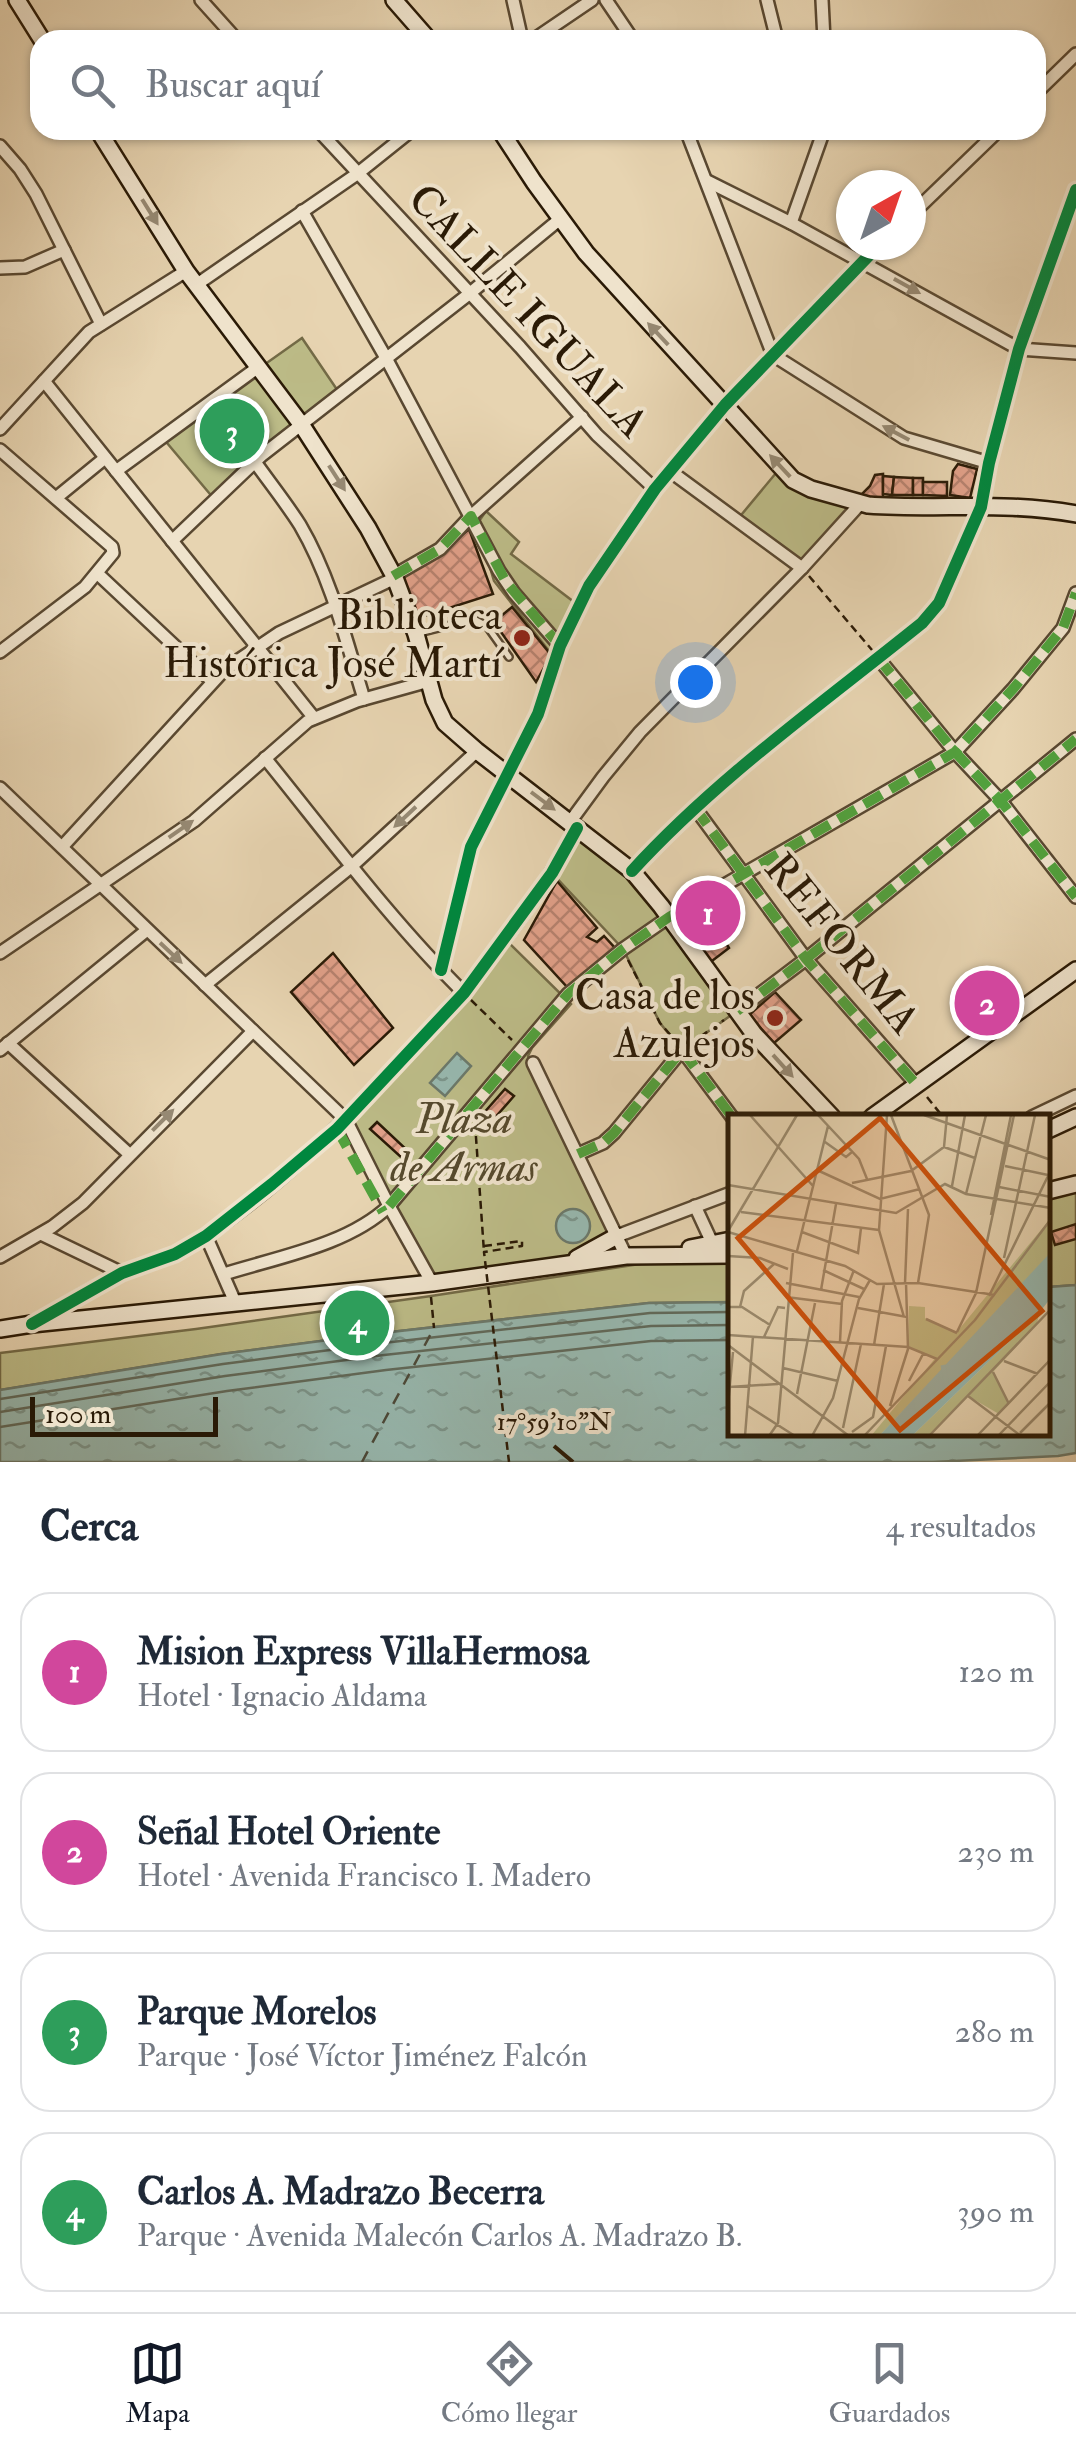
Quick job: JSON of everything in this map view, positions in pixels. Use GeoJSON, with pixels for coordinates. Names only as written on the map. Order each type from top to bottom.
{"type":"FeatureCollection","features":[{"type":"Feature","properties":{"kind":"main road"},"geometry":{"type":"LineString","coordinates":[[17,0],[36,30]]}},
{"type":"Feature","properties":{"kind":"main road"},"geometry":{"type":"LineString","coordinates":[[394,0],[420,30]]}},
{"type":"Feature","properties":{"kind":"main road"},"geometry":{"type":"LineString","coordinates":[[104,140],[191,278],[301,424],[368,528],[394,577],[416,634],[437,708],[446,723],[476,751],[632,871],[736,1011],[776,1060],[829,1114]]}},
{"type":"Feature","properties":{"kind":"main road"},"geometry":{"type":"LineString","coordinates":[[507,140],[560,219],[626,299],[793,480],[853,502],[878,506],[1035,507],[1076,514]]}},
{"type":"Feature","properties":{"kind":"main road"},"geometry":{"type":"LineString","coordinates":[[876,1114],[1076,970]]}},
{"type":"Feature","properties":{"kind":"main road"},"geometry":{"type":"LineString","coordinates":[[1051,1129],[1076,1117]]}},
{"type":"Feature","properties":{"kind":"main road"},"geometry":{"type":"LineString","coordinates":[[1051,1190],[1076,1184]]}},
{"type":"Feature","properties":{"kind":"main road"},"geometry":{"type":"LineString","coordinates":[[566,1263],[617,1236]]}},
{"type":"Feature","properties":{"kind":"main road"},"geometry":{"type":"LineString","coordinates":[[0,1329],[235,1302],[431,1289],[566,1263],[720,1252]]}},
{"type":"Feature","properties":{"kind":"street"},"geometry":{"type":"LineString","coordinates":[[201,0],[223,30]]}},
{"type":"Feature","properties":{"kind":"street"},"geometry":{"type":"LineString","coordinates":[[513,0],[520,30]]}},
{"type":"Feature","properties":{"kind":"street"},"geometry":{"type":"LineString","coordinates":[[548,30],[592,0]]}},
{"type":"Feature","properties":{"kind":"street"},"geometry":{"type":"LineString","coordinates":[[606,0],[626,30]]}},
{"type":"Feature","properties":{"kind":"street"},"geometry":{"type":"LineString","coordinates":[[767,0],[774,30]]}},
{"type":"Feature","properties":{"kind":"street"},"geometry":{"type":"LineString","coordinates":[[822,0],[824,30]]}},
{"type":"Feature","properties":{"kind":"street"},"geometry":{"type":"LineString","coordinates":[[1046,84],[1076,54]]}},
{"type":"Feature","properties":{"kind":"street","name":"CALLE IGUALA"},"geometry":{"type":"LineString","coordinates":[[327,140],[607,445],[654,489]]}},
{"type":"Feature","properties":{"kind":"street"},"geometry":{"type":"LineString","coordinates":[[0,429],[84,337],[101,324],[191,278],[302,212],[400,140]]}},
{"type":"Feature","properties":{"kind":"street"},"geometry":{"type":"LineString","coordinates":[[690,140],[773,355],[904,438],[989,463]]}},
{"type":"Feature","properties":{"kind":"street"},"geometry":{"type":"LineString","coordinates":[[791,223],[820,140]]}},
{"type":"Feature","properties":{"kind":"street"},"geometry":{"type":"LineString","coordinates":[[926,201],[989,140]]}},
{"type":"Feature","properties":{"kind":"street"},"geometry":{"type":"LineString","coordinates":[[0,146],[27,178],[101,324]]}},
{"type":"Feature","properties":{"kind":"street"},"geometry":{"type":"LineString","coordinates":[[706,181],[791,223],[1020,349],[1076,353]]}},
{"type":"Feature","properties":{"kind":"street"},"geometry":{"type":"LineString","coordinates":[[632,871],[696,808],[935,610],[981,506],[1020,349],[1076,190]]}},
{"type":"Feature","properties":{"kind":"street"},"geometry":{"type":"LineString","coordinates":[[302,212],[386,358],[506,582],[560,646]]}},
{"type":"Feature","properties":{"kind":"street"},"geometry":{"type":"LineString","coordinates":[[172,541],[255,462],[560,219]]}},
{"type":"Feature","properties":{"kind":"street"},"geometry":{"type":"LineString","coordinates":[[0,268],[26,267],[64,250]]}},
{"type":"Feature","properties":{"kind":"street"},"geometry":{"type":"LineString","coordinates":[[441,970],[471,847],[538,714],[560,646],[589,586],[654,489],[725,405],[862,261]]}},
{"type":"Feature","properties":{"kind":"street"},"geometry":{"type":"LineString","coordinates":[[116,472],[258,368]]}},
{"type":"Feature","properties":{"kind":"street"},"geometry":{"type":"LineString","coordinates":[[44,382],[314,718]]}},
{"type":"Feature","properties":{"kind":"street"},"geometry":{"type":"LineString","coordinates":[[62,847],[212,681],[258,646],[394,577],[440,549],[471,516],[582,417]]}},
{"type":"Feature","properties":{"kind":"street"},"geometry":{"type":"LineString","coordinates":[[0,450],[112,549],[113,556],[82,590],[0,652]]}},
{"type":"Feature","properties":{"kind":"street"},"geometry":{"type":"LineString","coordinates":[[56,498],[106,458]]}},
{"type":"Feature","properties":{"kind":"street"},"geometry":{"type":"LineString","coordinates":[[255,462],[300,525],[335,606],[364,698]]}},
{"type":"Feature","properties":{"kind":"street"},"geometry":{"type":"LineString","coordinates":[[670,471],[802,568]]}},
{"type":"Feature","properties":{"kind":"street"},"geometry":{"type":"LineString","coordinates":[[32,1324],[122,1273],[175,1254],[206,1236],[346,1120],[464,993],[552,873],[574,825],[621,754],[802,568],[853,502]]}},
{"type":"Feature","properties":{"kind":"street"},"geometry":{"type":"LineString","coordinates":[[98,574],[212,681]]}},
{"type":"Feature","properties":{"kind":"street"},"geometry":{"type":"LineString","coordinates":[[224,1274],[342,1238],[368,1224],[389,1206],[568,994],[669,916],[955,752],[1063,628],[1076,593]]}},
{"type":"Feature","properties":{"kind":"street"},"geometry":{"type":"LineString","coordinates":[[878,658],[1000,800],[1076,897]]}},
{"type":"Feature","properties":{"kind":"street"},"geometry":{"type":"LineString","coordinates":[[0,953],[199,817],[306,722],[364,698],[429,681]]}},
{"type":"Feature","properties":{"kind":"street"},"geometry":{"type":"LineString","coordinates":[[736,1011],[806,959],[1076,739]]}},
{"type":"Feature","properties":{"kind":"street"},"geometry":{"type":"LineString","coordinates":[[205,984],[352,866],[476,751]]}},
{"type":"Feature","properties":{"kind":"street"},"geometry":{"type":"LineString","coordinates":[[265,758],[352,866],[464,993]]}},
{"type":"Feature","properties":{"kind":"street"},"geometry":{"type":"LineString","coordinates":[[0,788],[346,1120],[431,1289]]}},
{"type":"Feature","properties":{"kind":"street","name":"REFORMA"},"geometry":{"type":"LineString","coordinates":[[696,808],[806,959],[916,1084]]}},
{"type":"Feature","properties":{"kind":"street"},"geometry":{"type":"LineString","coordinates":[[129,1154],[4,1047],[146,930]]}},
{"type":"Feature","properties":{"kind":"street"},"geometry":{"type":"LineString","coordinates":[[0,1257],[83,1203],[252,1031]]}},
{"type":"Feature","properties":{"kind":"street"},"geometry":{"type":"LineString","coordinates":[[578,1154],[614,1134],[682,1050],[730,1114]]}},
{"type":"Feature","properties":{"kind":"street"},"geometry":{"type":"LineString","coordinates":[[533,1062],[626,1256]]}},
{"type":"Feature","properties":{"kind":"street"},"geometry":{"type":"LineString","coordinates":[[1038,1114],[1076,1096]]}},
{"type":"Feature","properties":{"kind":"street"},"geometry":{"type":"LineString","coordinates":[[617,1236],[728,1194]]}},
{"type":"Feature","properties":{"kind":"street"},"geometry":{"type":"LineString","coordinates":[[695,1206],[720,1252]]}},
{"type":"Feature","properties":{"kind":"street"},"geometry":{"type":"LineString","coordinates":[[40,1234],[122,1273]]}},
{"type":"Feature","properties":{"kind":"street"},"geometry":{"type":"LineString","coordinates":[[206,1236],[235,1302]]}},
{"type":"Feature","properties":{"kind":"lane"},"geometry":{"type":"LineString","coordinates":[[826,485],[853,502]]}},
{"type":"Feature","properties":{"kind":"lane"},"geometry":{"type":"LineString","coordinates":[[416,634],[474,619],[487,626],[509,656]]}},
{"type":"Feature","properties":{"kind":"path"},"geometry":{"type":"LineString","coordinates":[[802,568],[878,658]]}},
{"type":"Feature","properties":{"kind":"path"},"geometry":{"type":"LineString","coordinates":[[623,950],[660,1023],[682,1050],[736,1011]]}},
{"type":"Feature","properties":{"kind":"path"},"geometry":{"type":"LineString","coordinates":[[464,993],[522,1050]]}},
{"type":"Feature","properties":{"kind":"path"},"geometry":{"type":"LineString","coordinates":[[474,1106],[484,1249],[509,1462]]}},
{"type":"Feature","properties":{"kind":"path"},"geometry":{"type":"LineString","coordinates":[[522,1240],[522,1246],[484,1249],[522,1240]]}},
{"type":"Feature","properties":{"kind":"path"},"geometry":{"type":"LineString","coordinates":[[431,1289],[434,1328]]}},
{"type":"Feature","properties":{"kind":"green space"},"geometry":{"type":"Polygon","coordinates":[[[302,338],[340,394],[215,500],[162,437],[302,338]]]}},
{"type":"Feature","properties":{"kind":"green space"},"geometry":{"type":"Polygon","coordinates":[[[781,467],[860,504],[802,568],[737,520],[781,467]]]}},
{"type":"Feature","properties":{"kind":"green space"},"geometry":{"type":"Polygon","coordinates":[[[486,511],[519,542],[511,554],[574,602],[553,656],[494,581],[477,524],[486,511]]]}},
{"type":"Feature","properties":{"kind":"green space"},"geometry":{"type":"Polygon","coordinates":[[[577,828],[632,871],[737,1011],[682,1050],[660,1023],[623,949],[552,873],[577,828]]]}},
{"type":"Feature","properties":{"kind":"green space","name":"Plaza de Armas"},"geometry":{"type":"Polygon","coordinates":[[[505,939],[571,1004],[528,1056],[617,1236],[566,1263],[432,1283],[346,1120],[505,939]]]}},
{"type":"Feature","properties":{"kind":"green space"},"geometry":{"type":"Polygon","coordinates":[[[1076,1184],[1076,1285],[1051,1287],[1051,1190],[1076,1184]]]}},
{"type":"Feature","properties":{"kind":"green space"},"geometry":{"type":"Polygon","coordinates":[[[728,1250],[728,1302],[649,1303],[382,1333],[0,1390],[0,1353],[431,1296],[728,1250]]]}},
{"type":"Feature","properties":{"kind":"water"},"geometry":{"type":"Polygon","coordinates":[[[457,1053],[471,1066],[445,1096],[430,1083],[457,1053]]]}},
{"type":"Feature","properties":{"kind":"water"},"geometry":{"type":"Polygon","coordinates":[[[573,1209],[585,1214],[590,1226],[585,1238],[573,1243],[561,1238],[556,1226],[561,1214],[573,1209]]]}},
{"type":"Feature","properties":{"kind":"water"},"geometry":{"type":"Polygon","coordinates":[[[1076,1285],[1076,1453],[1058,1456],[933,1462],[0,1462],[0,1390],[222,1354],[649,1303],[728,1302],[728,1437],[1051,1437],[1051,1287],[1076,1285]]]}},
{"type":"Feature","properties":{"kind":"building"},"geometry":{"type":"Polygon","coordinates":[[[958,464],[977,469],[970,498],[950,495],[953,471],[958,464]]]}},
{"type":"Feature","properties":{"kind":"building"},"geometry":{"type":"Polygon","coordinates":[[[883,474],[883,501],[860,496],[875,475],[883,474]]]}},
{"type":"Feature","properties":{"kind":"building"},"geometry":{"type":"Polygon","coordinates":[[[883,476],[894,477],[892,495],[883,494],[883,476]]]}},
{"type":"Feature","properties":{"kind":"building"},"geometry":{"type":"Polygon","coordinates":[[[894,477],[913,478],[913,495],[892,495],[894,477]]]}},
{"type":"Feature","properties":{"kind":"building"},"geometry":{"type":"Polygon","coordinates":[[[913,478],[923,478],[923,495],[913,495],[913,478]]]}},
{"type":"Feature","properties":{"kind":"building"},"geometry":{"type":"Polygon","coordinates":[[[923,482],[947,482],[947,496],[923,495],[923,482]]]}},
{"type":"Feature","properties":{"kind":"building"},"geometry":{"type":"Polygon","coordinates":[[[469,529],[493,594],[418,618],[401,576],[432,560],[469,529]]]}},
{"type":"Feature","properties":{"kind":"building","name":"Biblioteca Histórica José Martí"},"geometry":{"type":"Polygon","coordinates":[[[512,607],[551,655],[536,682],[494,622],[512,607]]]}},
{"type":"Feature","properties":{"kind":"building"},"geometry":{"type":"Polygon","coordinates":[[[557,881],[597,928],[587,937],[597,942],[604,936],[615,948],[568,988],[524,940],[557,881]]]}},
{"type":"Feature","properties":{"kind":"building"},"geometry":{"type":"Polygon","coordinates":[[[706,910],[729,948],[708,964],[679,925],[706,910]]]}},
{"type":"Feature","properties":{"kind":"building"},"geometry":{"type":"Polygon","coordinates":[[[333,953],[393,1028],[354,1065],[291,992],[333,953]]]}},
{"type":"Feature","properties":{"kind":"building","name":"Casa de los Azulejos"},"geometry":{"type":"Polygon","coordinates":[[[775,992],[801,1020],[774,1043],[749,1015],[775,992]]]}},
{"type":"Feature","properties":{"kind":"building"},"geometry":{"type":"Polygon","coordinates":[[[505,1089],[514,1096],[491,1122],[482,1115],[505,1089]]]}},
{"type":"Feature","properties":{"kind":"building"},"geometry":{"type":"Polygon","coordinates":[[[377,1122],[408,1151],[402,1158],[370,1129],[377,1122]]]}},
{"type":"Feature","properties":{"kind":"building"},"geometry":{"type":"Polygon","coordinates":[[[1076,1224],[1076,1239],[1055,1245],[1051,1232],[1076,1224]]]}},
{"type":"Feature","properties":{"kind":"ferry route"},"geometry":{"type":"LineString","coordinates":[[362,1462],[434,1328]]}},
{"type":"Feature","properties":{"kind":"marked path"},"geometry":{"type":"LineString","coordinates":[[393,576],[440,549],[471,516],[506,582],[560,646]]}},
{"type":"Feature","properties":{"kind":"marked path"},"geometry":{"type":"LineString","coordinates":[[389,1206],[568,994],[669,917],[955,752],[1063,628],[1076,593]]}},
{"type":"Feature","properties":{"kind":"marked path"},"geometry":{"type":"LineString","coordinates":[[878,658],[1000,800],[1076,897]]}},
{"type":"Feature","properties":{"kind":"marked path"},"geometry":{"type":"LineString","coordinates":[[737,1011],[1076,739]]}},
{"type":"Feature","properties":{"kind":"marked path"},"geometry":{"type":"LineString","coordinates":[[695,808],[806,959],[916,1084]]}},
{"type":"Feature","properties":{"kind":"marked path"},"geometry":{"type":"LineString","coordinates":[[578,1154],[603,1143],[614,1133],[682,1050],[730,1114]]}},
{"type":"Feature","properties":{"kind":"marked path"},"geometry":{"type":"LineString","coordinates":[[337,1129],[383,1212]]}},
{"type":"Feature","properties":{"kind":"cycle path"},"geometry":{"type":"LineString","coordinates":[[632,871],[735,772],[922,623],[939,603],[981,507],[1019,349],[1076,190]]}},
{"type":"Feature","properties":{"kind":"cycle path"},"geometry":{"type":"LineString","coordinates":[[441,970],[471,847],[538,714],[560,646],[589,586],[655,489],[725,405],[865,260]]}},
{"type":"Feature","properties":{"kind":"cycle path"},"geometry":{"type":"LineString","coordinates":[[32,1324],[122,1273],[175,1254],[206,1236],[337,1129],[464,993],[552,873],[577,828]]}},
{"type":"Feature","properties":{"kind":"place","name":"Parque Morelos"},"geometry":{"type":"Point","coordinates":[232,431]}},
{"type":"Feature","properties":{"kind":"place","name":"Biblioteca Histórica José Martí"},"geometry":{"type":"Point","coordinates":[522,638]}},
{"type":"Feature","properties":{"kind":"place","name":"Mision Express VillaHermosa"},"geometry":{"type":"Point","coordinates":[708,913]}},
{"type":"Feature","properties":{"kind":"place","name":"Señal Hotel Oriente"},"geometry":{"type":"Point","coordinates":[987,1003]}},
{"type":"Feature","properties":{"kind":"place","name":"Casa de los Azulejos"},"geometry":{"type":"Point","coordinates":[775,1018]}},
{"type":"Feature","properties":{"kind":"place","name":"Carlos A. Madrazo Becerra"},"geometry":{"type":"Point","coordinates":[357,1323]}}]}
